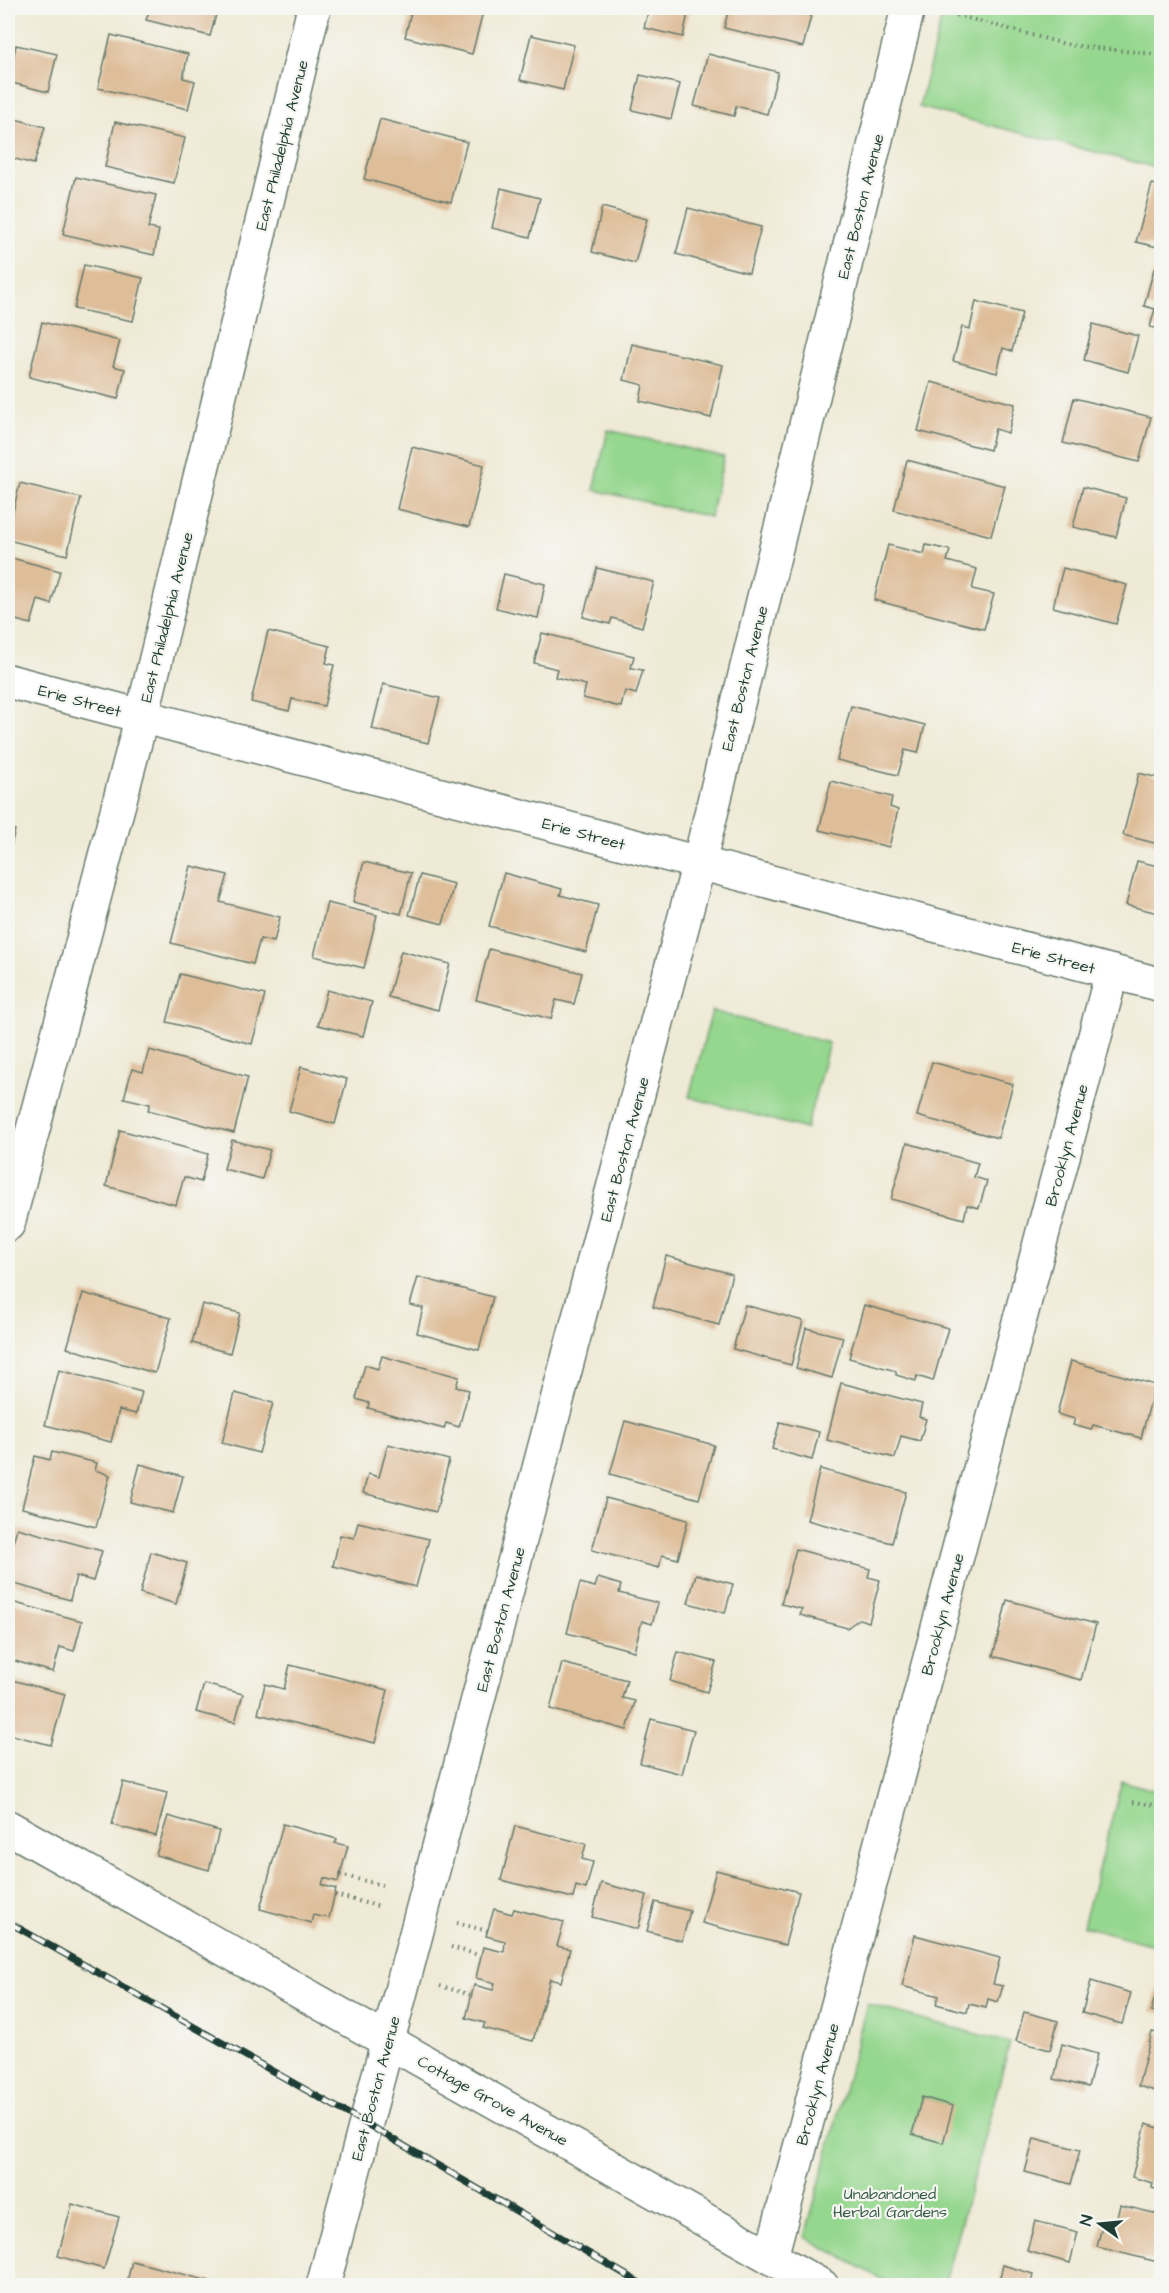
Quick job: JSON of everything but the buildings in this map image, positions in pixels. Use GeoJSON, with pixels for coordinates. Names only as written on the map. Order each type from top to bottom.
{"type":"FeatureCollection","features":[{"type":"Feature","properties":{"kind":"street","name":"East Philadelphia Avenue"},"geometry":{"type":"LineString","coordinates":[[8,1224],[142,716],[314,8]]}},
{"type":"Feature","properties":{"kind":"street","name":"East Boston Avenue"},"geometry":{"type":"LineString","coordinates":[[323,2286],[922,9]]}},
{"type":"Feature","properties":{"kind":"street","name":"Erie Street"},"geometry":{"type":"LineString","coordinates":[[8,681],[1161,985]]}},
{"type":"Feature","properties":{"kind":"street","name":"Brooklyn Avenue"},"geometry":{"type":"LineString","coordinates":[[771,2257],[1112,972]]}},
{"type":"Feature","properties":{"kind":"street","name":"Cottage Grove Avenue"},"geometry":{"type":"LineString","coordinates":[[8,1827],[822,2286]]}},
{"type":"Feature","properties":{"kind":"path"},"geometry":{"type":"LineString","coordinates":[[922,9],[1069,45],[1161,55]]}},
{"type":"Feature","properties":{"kind":"path"},"geometry":{"type":"LineString","coordinates":[[1133,1802],[1161,1806]]}},
{"type":"Feature","properties":{"kind":"path"},"geometry":{"type":"LineString","coordinates":[[340,1875],[382,1885]]}},
{"type":"Feature","properties":{"kind":"path"},"geometry":{"type":"LineString","coordinates":[[335,1895],[377,1906]]}},
{"type":"Feature","properties":{"kind":"path"},"geometry":{"type":"LineString","coordinates":[[452,1922],[488,1931]]}},
{"type":"Feature","properties":{"kind":"path"},"geometry":{"type":"LineString","coordinates":[[446,1946],[482,1956]]}},
{"type":"Feature","properties":{"kind":"path"},"geometry":{"type":"LineString","coordinates":[[436,1984],[471,1995]]}},
{"type":"Feature","properties":{"kind":"green space"},"geometry":{"type":"Polygon","coordinates":[[[944,8],[1161,8],[1161,169],[919,107],[944,8]]]}},
{"type":"Feature","properties":{"kind":"green space"},"geometry":{"type":"Polygon","coordinates":[[[608,430],[724,457],[710,517],[594,490],[608,430]]]}},
{"type":"Feature","properties":{"kind":"green space"},"geometry":{"type":"Polygon","coordinates":[[[712,1011],[829,1043],[806,1129],[689,1097],[712,1011]]]}},
{"type":"Feature","properties":{"kind":"green space"},"geometry":{"type":"Polygon","coordinates":[[[1122,1781],[1161,1792],[1161,1947],[1083,1926],[1122,1781]]]}},
{"type":"Feature","properties":{"kind":"green space","name":"Unabandoned Herbal Gardens"},"geometry":{"type":"Polygon","coordinates":[[[867,2004],[1010,2043],[944,2285],[892,2285],[805,2237],[867,2004]],[[922,2097],[912,2134],[952,2106],[922,2097]]]}},
{"type":"Feature","properties":{"kind":"railway"},"geometry":{"type":"LineString","coordinates":[[8,1922],[370,2126],[645,2286]]}}]}
